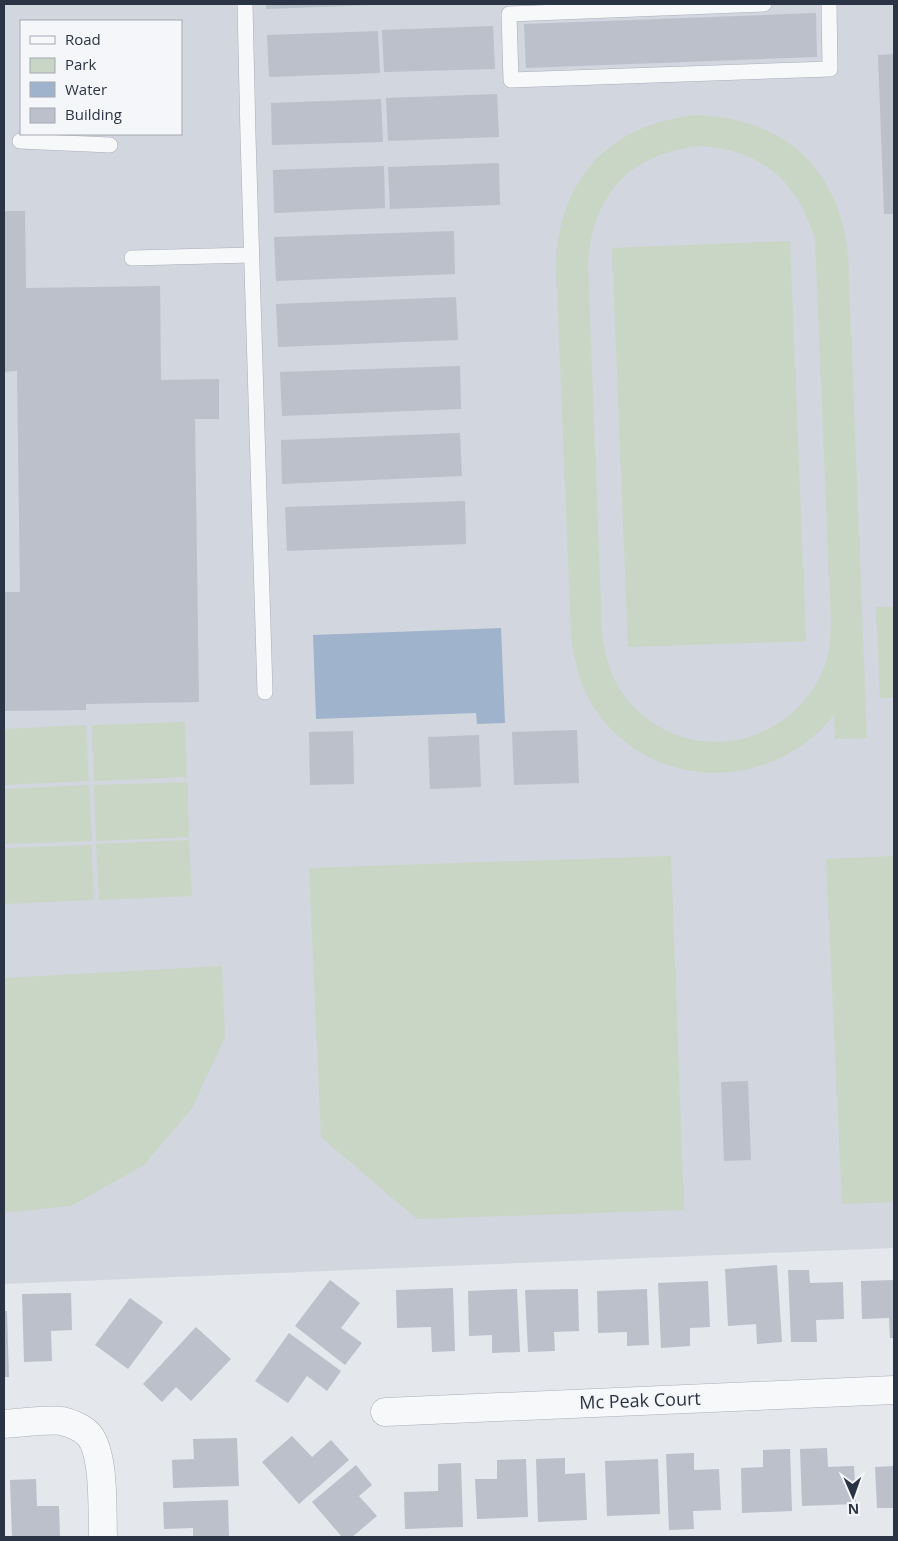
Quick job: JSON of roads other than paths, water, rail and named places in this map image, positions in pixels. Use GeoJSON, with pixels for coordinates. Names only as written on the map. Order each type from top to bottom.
{"type":"FeatureCollection","features":[{"type":"Feature","properties":{"kind":"street","name":"Mc Peak Court"},"geometry":{"type":"LineString","coordinates":[[385,1412],[894,1390]]}},
{"type":"Feature","properties":{"kind":"street"},"geometry":{"type":"LineString","coordinates":[[4,1424],[60,1421],[75,1425],[88,1433],[95,1443],[100,1464],[103,1537]]}},
{"type":"Feature","properties":{"kind":"lane"},"geometry":{"type":"LineString","coordinates":[[245,4],[265,692]]}},
{"type":"Feature","properties":{"kind":"lane"},"geometry":{"type":"LineString","coordinates":[[764,4],[508,14],[511,80],[830,69],[829,4]]}},
{"type":"Feature","properties":{"kind":"lane"},"geometry":{"type":"LineString","coordinates":[[20,141],[110,145]]}},
{"type":"Feature","properties":{"kind":"lane"},"geometry":{"type":"LineString","coordinates":[[132,258],[252,255]]}},
{"type":"Feature","properties":{"kind":"water"},"geometry":{"type":"Polygon","coordinates":[[[501,628],[505,723],[477,724],[476,713],[316,719],[313,635],[501,628]]]}}]}
